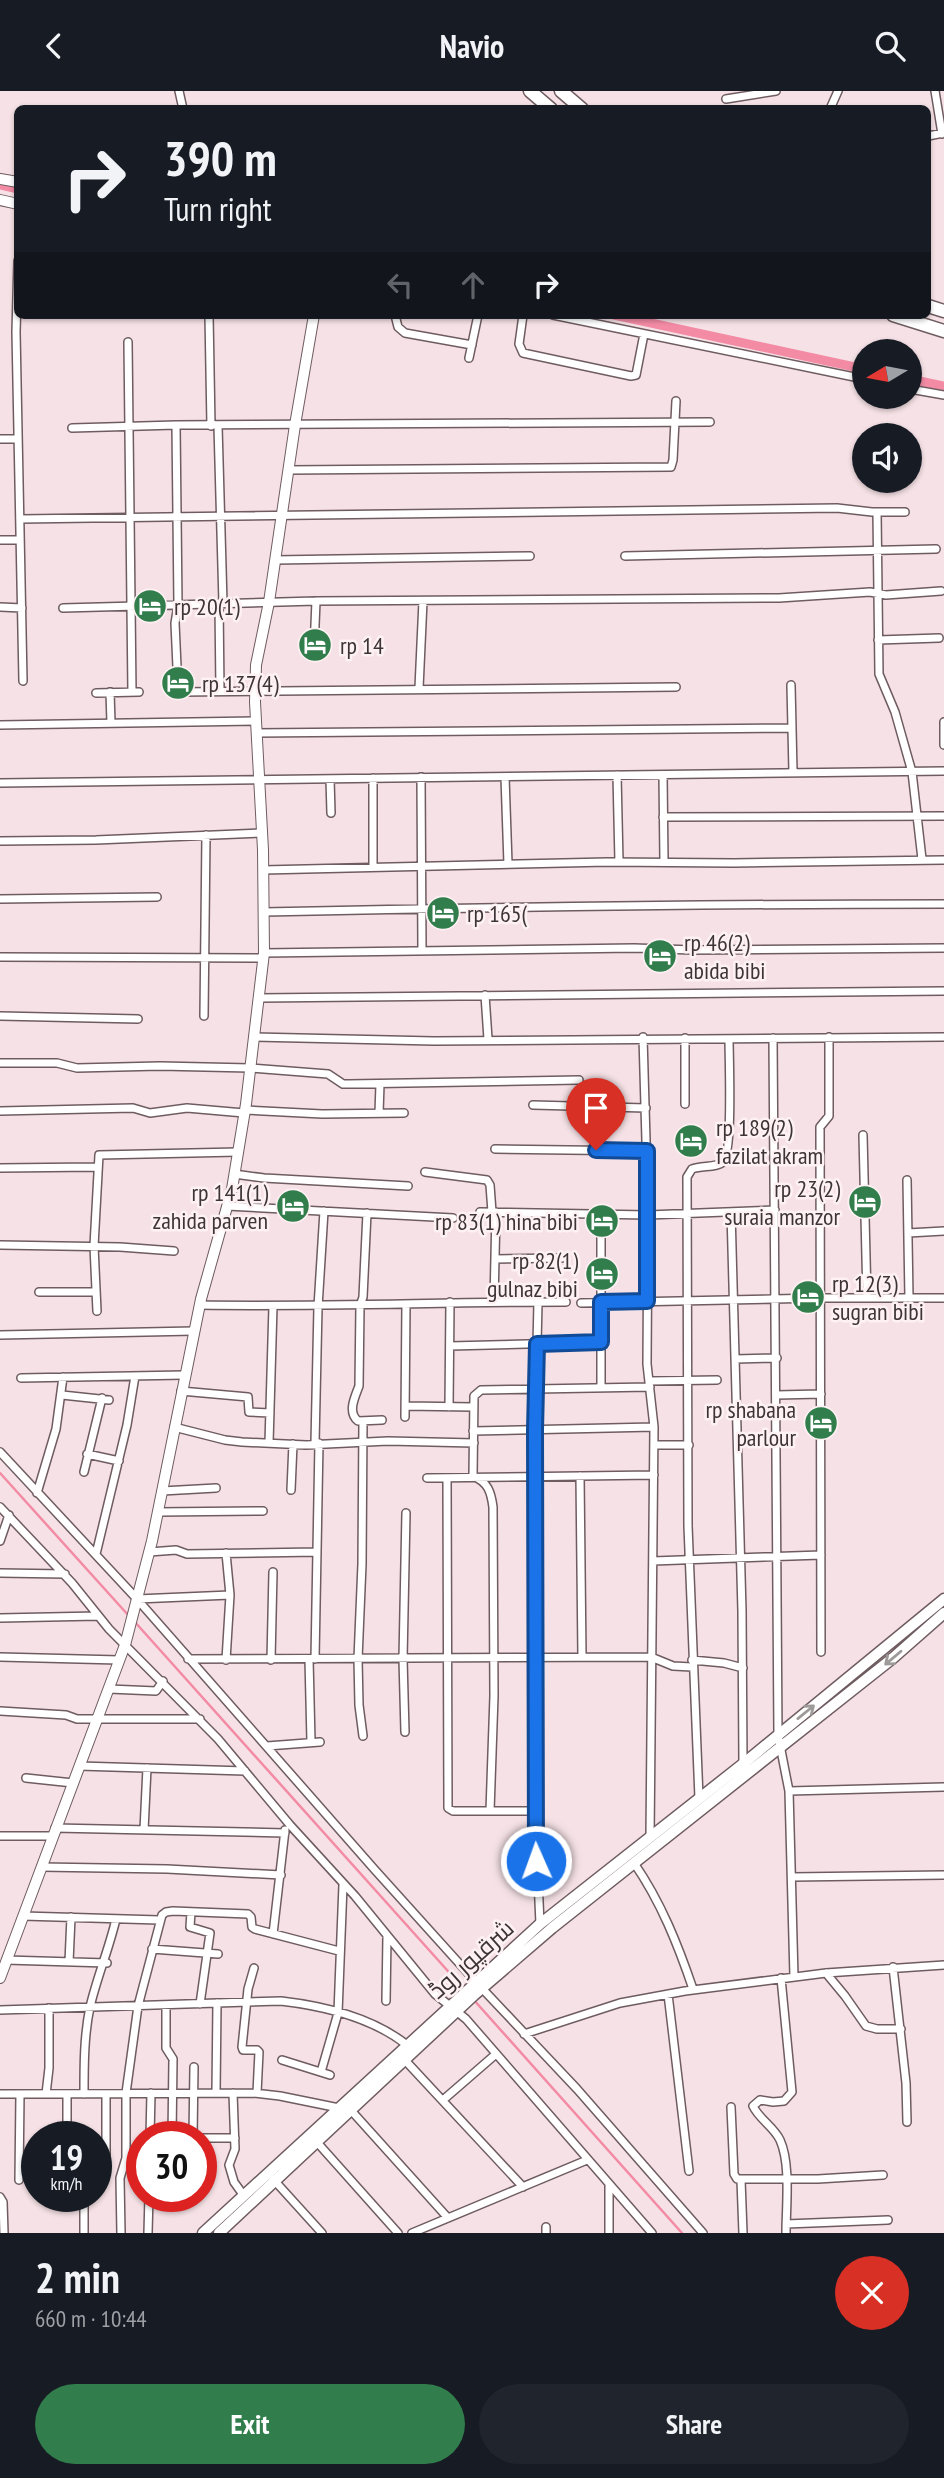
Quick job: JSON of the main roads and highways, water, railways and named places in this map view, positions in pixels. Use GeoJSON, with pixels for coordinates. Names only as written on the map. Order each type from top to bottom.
{"type":"FeatureCollection","features":[{"type":"Feature","properties":{"kind":"highway"},"geometry":{"type":"LineString","coordinates":[[530,91],[546,105]]}},
{"type":"Feature","properties":{"kind":"highway"},"geometry":{"type":"LineString","coordinates":[[561,91],[577,105]]}},
{"type":"Feature","properties":{"kind":"highway"},"geometry":{"type":"LineString","coordinates":[[906,319],[944,331]]}},
{"type":"Feature","properties":{"kind":"main road","name":"شرقپور روڈ"},"geometry":{"type":"LineString","coordinates":[[219,2233],[271,2177],[454,2009],[540,1924],[743,1764],[944,1599]]}},
{"type":"Feature","properties":{"kind":"main road","name":"شرقپور روڈ"},"geometry":{"type":"LineString","coordinates":[[475,1988],[893,1658],[944,1614]]}},
{"type":"Feature","properties":{"kind":"main road","name":"شرقپور روڈ"},"geometry":{"type":"LineString","coordinates":[[203,2233],[244,2196],[271,2177]]}},
{"type":"Feature","properties":{"kind":"waterway"},"geometry":{"type":"LineString","coordinates":[[0,185],[14,188]]}},
{"type":"Feature","properties":{"kind":"waterway"},"geometry":{"type":"LineString","coordinates":[[633,319],[852,366]]}},
{"type":"Feature","properties":{"kind":"waterway"},"geometry":{"type":"LineString","coordinates":[[922,381],[944,386]]}},
{"type":"Feature","properties":{"kind":"waterway"},"geometry":{"type":"LineString","coordinates":[[0,1473],[129,1616]]}},
{"type":"Feature","properties":{"kind":"waterway"},"geometry":{"type":"LineString","coordinates":[[134,1621],[464,1989]]}},
{"type":"Feature","properties":{"kind":"waterway"},"geometry":{"type":"LineString","coordinates":[[473,1999],[682,2233]]}},
{"type":"Feature","properties":{"kind":"place","name":"rp 20(1)"},"geometry":{"type":"Point","coordinates":[150,606]}},
{"type":"Feature","properties":{"kind":"place","name":"rp 14"},"geometry":{"type":"Point","coordinates":[315,645]}},
{"type":"Feature","properties":{"kind":"place","name":"rp 137(4)"},"geometry":{"type":"Point","coordinates":[178,683]}},
{"type":"Feature","properties":{"kind":"place","name":"rp 165("},"geometry":{"type":"Point","coordinates":[443,913]}},
{"type":"Feature","properties":{"kind":"place","name":"rp 46(2) abida bibi"},"geometry":{"type":"Point","coordinates":[660,956]}},
{"type":"Feature","properties":{"kind":"place","name":"rp 189(2) fazilat akram"},"geometry":{"type":"Point","coordinates":[691,1141]}},
{"type":"Feature","properties":{"kind":"place","name":"rp 23(2) suraia manzor"},"geometry":{"type":"Point","coordinates":[865,1202]}},
{"type":"Feature","properties":{"kind":"place","name":"rp 141(1) zahida parven"},"geometry":{"type":"Point","coordinates":[293,1206]}},
{"type":"Feature","properties":{"kind":"place","name":"rp 83(1) hina bibi"},"geometry":{"type":"Point","coordinates":[602,1221]}},
{"type":"Feature","properties":{"kind":"place","name":"rp 82(1) gulnaz bibi"},"geometry":{"type":"Point","coordinates":[602,1274]}},
{"type":"Feature","properties":{"kind":"place","name":"rp 12(3) sugran bibi"},"geometry":{"type":"Point","coordinates":[808,1297]}},
{"type":"Feature","properties":{"kind":"place","name":"rp shabana parlour"},"geometry":{"type":"Point","coordinates":[821,1423]}}]}
